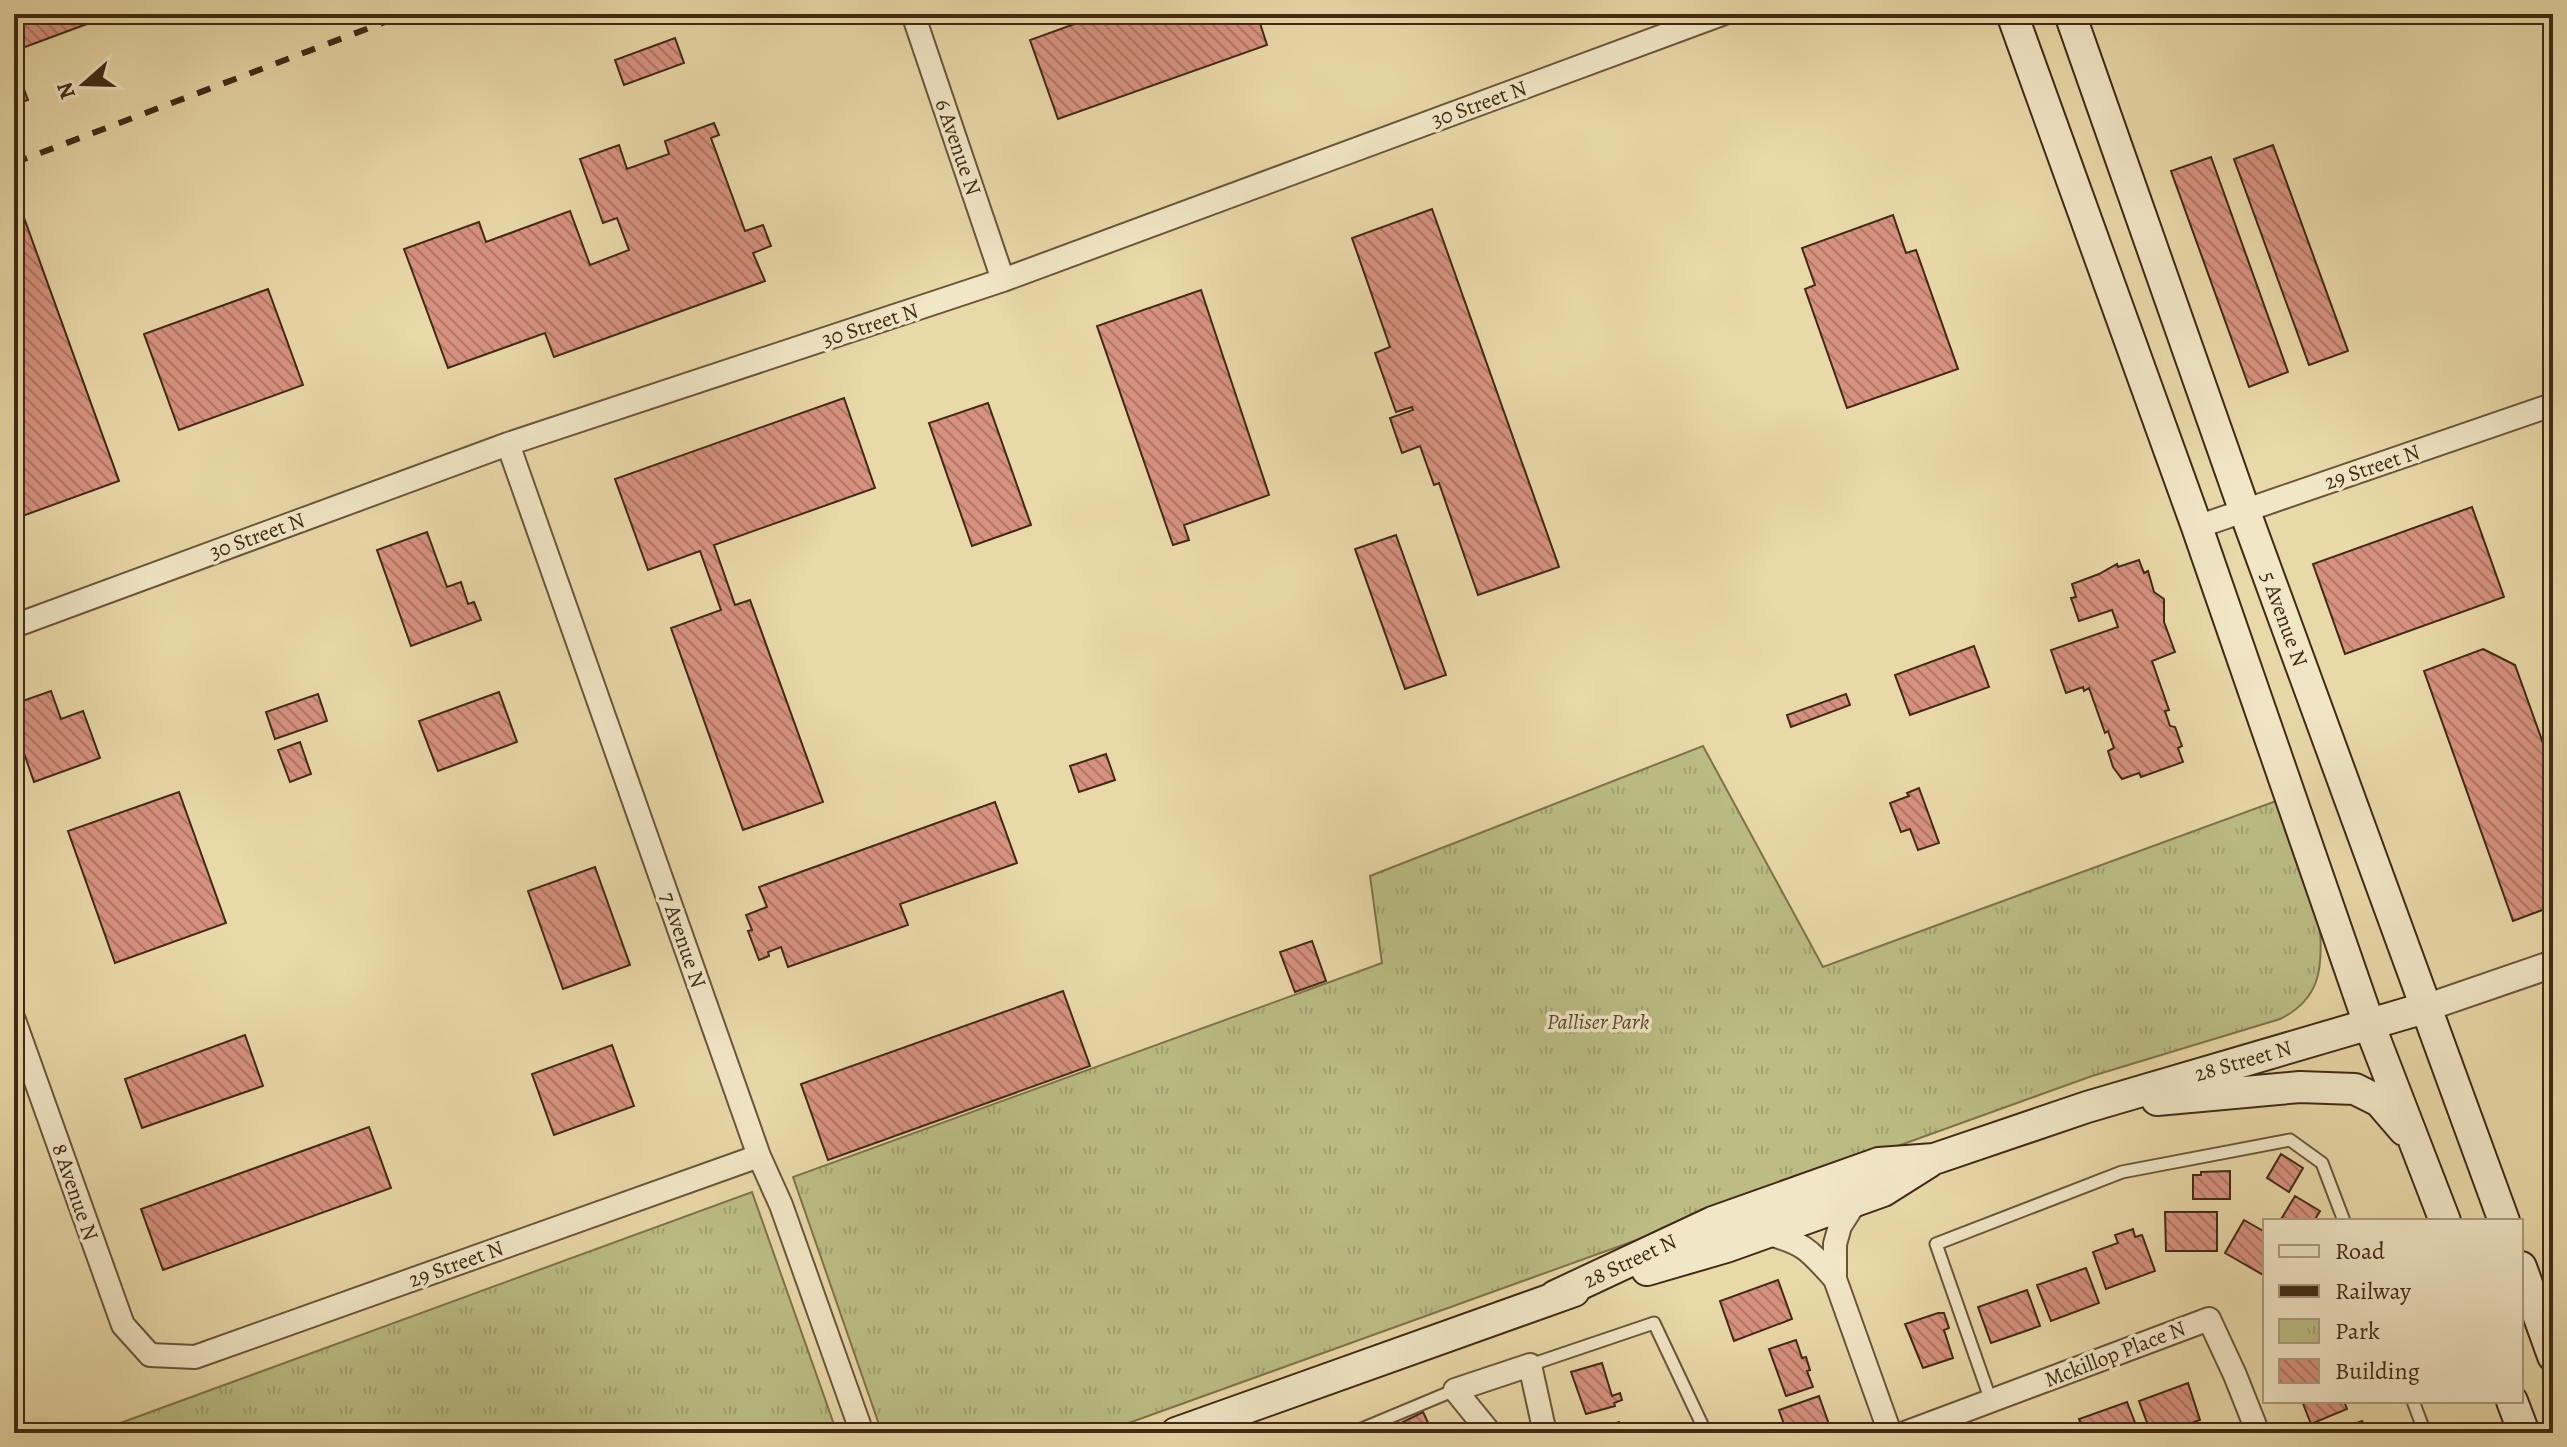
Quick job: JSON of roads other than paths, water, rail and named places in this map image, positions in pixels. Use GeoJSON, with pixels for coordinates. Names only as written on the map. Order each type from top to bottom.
{"type":"FeatureCollection","features":[{"type":"Feature","properties":{"kind":"main road"},"geometry":{"type":"LineString","coordinates":[[2012,14],[2197,527],[2369,1024],[2444,1219]]}},
{"type":"Feature","properties":{"kind":"main road","name":"5 Avenue N"},"geometry":{"type":"LineString","coordinates":[[2070,14],[2245,512],[2503,1219]]}},
{"type":"Feature","properties":{"kind":"main road","name":"28 Street N"},"geometry":{"type":"LineString","coordinates":[[1176,1433],[1555,1296],[1726,1247],[1856,1201],[1883,1191],[1934,1159],[2087,1107],[2428,1007]]}},
{"type":"Feature","properties":{"kind":"main road"},"geometry":{"type":"LineString","coordinates":[[2087,1107],[2300,1087],[2355,1089],[2379,1101],[2419,1152]]}},
{"type":"Feature","properties":{"kind":"main road","name":"28 Street N"},"geometry":{"type":"LineString","coordinates":[[1555,1296],[1713,1222],[1879,1163],[1934,1159]]}},
{"type":"Feature","properties":{"kind":"main road"},"geometry":{"type":"LineString","coordinates":[[2523,1273],[2553,1356]]}},
{"type":"Feature","properties":{"kind":"main road"},"geometry":{"type":"LineString","coordinates":[[2513,1403],[2524,1433]]}},
{"type":"Feature","properties":{"kind":"street","name":"6 Avenue N"},"geometry":{"type":"LineString","coordinates":[[913,14],[1003,280]]}},
{"type":"Feature","properties":{"kind":"street","name":"30 Street N"},"geometry":{"type":"LineString","coordinates":[[14,626],[508,444],[1003,280],[1722,14]]}},
{"type":"Feature","properties":{"kind":"street","name":"29 Street N"},"geometry":{"type":"LineString","coordinates":[[2197,527],[2546,407]]}},
{"type":"Feature","properties":{"kind":"street","name":"7 Avenue N"},"geometry":{"type":"LineString","coordinates":[[508,444],[759,1156],[781,1205],[862,1433]]}},
{"type":"Feature","properties":{"kind":"street","name":"28 Street N"},"geometry":{"type":"LineString","coordinates":[[2428,1007],[2553,964]]}},
{"type":"Feature","properties":{"kind":"street","name":"8 Avenue N"},"geometry":{"type":"LineString","coordinates":[[14,1020],[123,1325],[150,1355]]}},
{"type":"Feature","properties":{"kind":"street","name":"29 Street N"},"geometry":{"type":"LineString","coordinates":[[150,1355],[195,1357],[759,1156]]}},
{"type":"Feature","properties":{"kind":"street"},"geometry":{"type":"LineString","coordinates":[[1856,1201],[1840,1226],[1835,1244],[1835,1279],[1890,1433]]}},
{"type":"Feature","properties":{"kind":"street"},"geometry":{"type":"LineString","coordinates":[[1766,1233],[1797,1242],[1809,1250],[1835,1279]]}},
{"type":"Feature","properties":{"kind":"street","name":"Mckillop Place N"},"geometry":{"type":"LineString","coordinates":[[1905,1433],[2209,1319],[2258,1433]]}},
{"type":"Feature","properties":{"kind":"street"},"geometry":{"type":"LineString","coordinates":[[1490,1433],[1455,1390],[1530,1365],[1545,1433]]}},
{"type":"Feature","properties":{"kind":"lane"},"geometry":{"type":"LineString","coordinates":[[1991,1401],[1936,1244],[2122,1172],[2290,1140],[2322,1163],[2343,1219]]}},
{"type":"Feature","properties":{"kind":"lane"},"geometry":{"type":"LineString","coordinates":[[1530,1365],[1654,1323],[1706,1433]]}},
{"type":"Feature","properties":{"kind":"lane"},"geometry":{"type":"LineString","coordinates":[[1352,1433],[1455,1390]]}},
{"type":"Feature","properties":{"kind":"lane"},"geometry":{"type":"LineString","coordinates":[[2414,1403],[2425,1433]]}},
{"type":"Feature","properties":{"kind":"railway"},"geometry":{"type":"LineString","coordinates":[[14,163],[406,14]]}},
{"type":"Feature","properties":{"kind":"park label","name":"Palliser Park"},"geometry":{"type":"Point","coordinates":[1598,1022]}}]}
